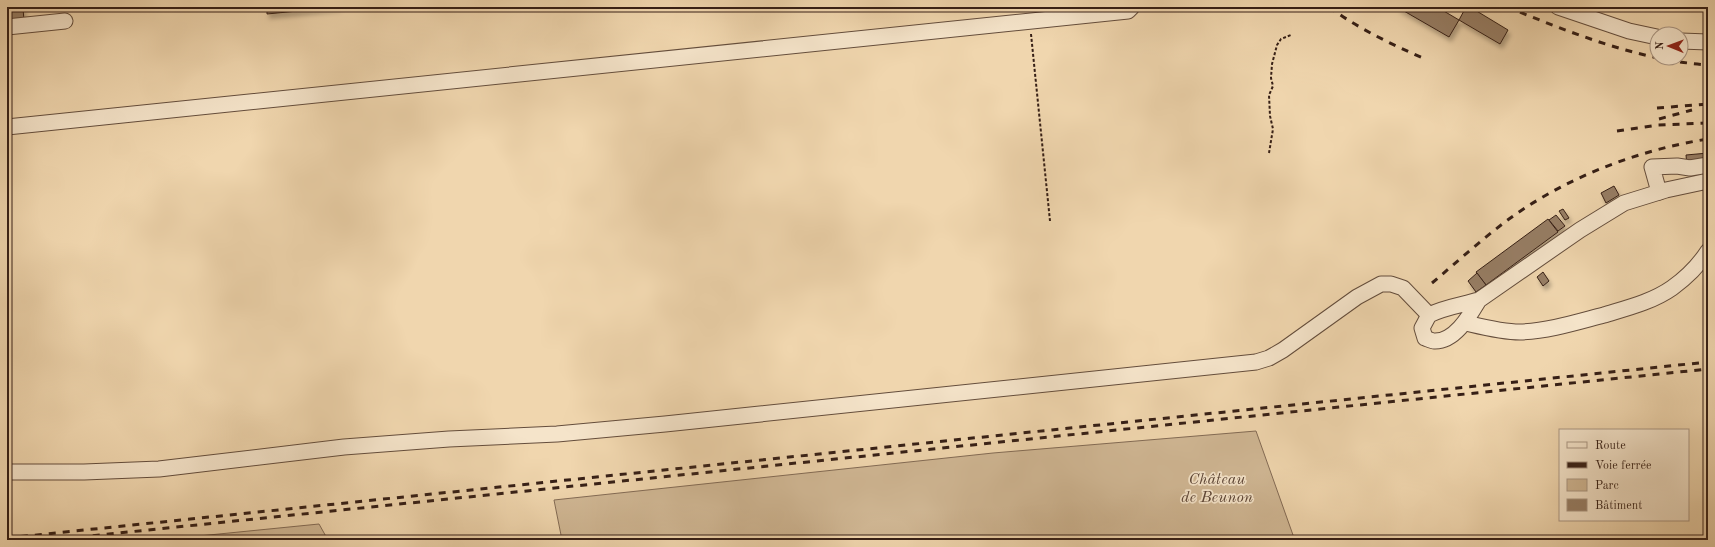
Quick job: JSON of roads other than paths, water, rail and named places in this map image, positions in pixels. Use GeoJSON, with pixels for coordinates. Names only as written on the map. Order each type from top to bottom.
{"type":"FeatureCollection","features":[{"type":"Feature","properties":{"kind":"lane"},"geometry":{"type":"LineString","coordinates":[[7,127],[1128,11],[1132,7]]}},
{"type":"Feature","properties":{"kind":"lane"},"geometry":{"type":"LineString","coordinates":[[1558,7],[1629,31],[1649,35]]}},
{"type":"Feature","properties":{"kind":"lane"},"geometry":{"type":"LineString","coordinates":[[7,28],[65,22]]}},
{"type":"Feature","properties":{"kind":"lane"},"geometry":{"type":"LineString","coordinates":[[1689,41],[1708,42]]}},
{"type":"Feature","properties":{"kind":"lane"},"geometry":{"type":"LineString","coordinates":[[1659,192],[1652,167],[1677,166],[1690,168],[1708,165]]}},
{"type":"Feature","properties":{"kind":"lane"},"geometry":{"type":"LineString","coordinates":[[1479,300],[1466,323],[1448,337],[1435,341],[1426,338],[1422,328],[1429,315],[1442,308],[1460,306],[1479,300],[1580,230],[1624,202],[1659,192],[1708,181]]}},
{"type":"Feature","properties":{"kind":"lane"},"geometry":{"type":"LineString","coordinates":[[1466,323],[1504,331],[1520,332],[1574,323],[1627,308],[1652,300],[1672,289],[1688,276],[1708,251]]}},
{"type":"Feature","properties":{"kind":"lane"},"geometry":{"type":"LineString","coordinates":[[7,472],[84,472],[159,469],[344,447],[455,439],[557,434],[1256,362],[1269,358],[1282,350],[1357,296],[1381,284],[1391,284],[1403,288],[1429,315]]}},
{"type":"Feature","properties":{"kind":"railway"},"geometry":{"type":"LineString","coordinates":[[1329,7],[1376,36],[1425,59]]}},
{"type":"Feature","properties":{"kind":"railway"},"geometry":{"type":"LineString","coordinates":[[1507,7],[1605,44],[1656,57],[1708,65]]}},
{"type":"Feature","properties":{"kind":"railway"},"geometry":{"type":"LineString","coordinates":[[1657,108],[1708,104]]}},
{"type":"Feature","properties":{"kind":"railway"},"geometry":{"type":"LineString","coordinates":[[1659,119],[1692,110]]}},
{"type":"Feature","properties":{"kind":"railway"},"geometry":{"type":"LineString","coordinates":[[1617,131],[1658,125],[1708,123]]}},
{"type":"Feature","properties":{"kind":"railway"},"geometry":{"type":"LineString","coordinates":[[1432,283],[1509,219],[1555,190],[1604,167],[1630,158],[1656,150],[1708,139]]}},
{"type":"Feature","properties":{"kind":"railway"},"geometry":{"type":"LineString","coordinates":[[7,538],[1708,362]]}},
{"type":"Feature","properties":{"kind":"railway"},"geometry":{"type":"LineString","coordinates":[[51,540],[1708,369]]}},
{"type":"Feature","properties":{"kind":"park label","name":"Château de Beunon"},"geometry":{"type":"Point","coordinates":[1217,487]}}]}
